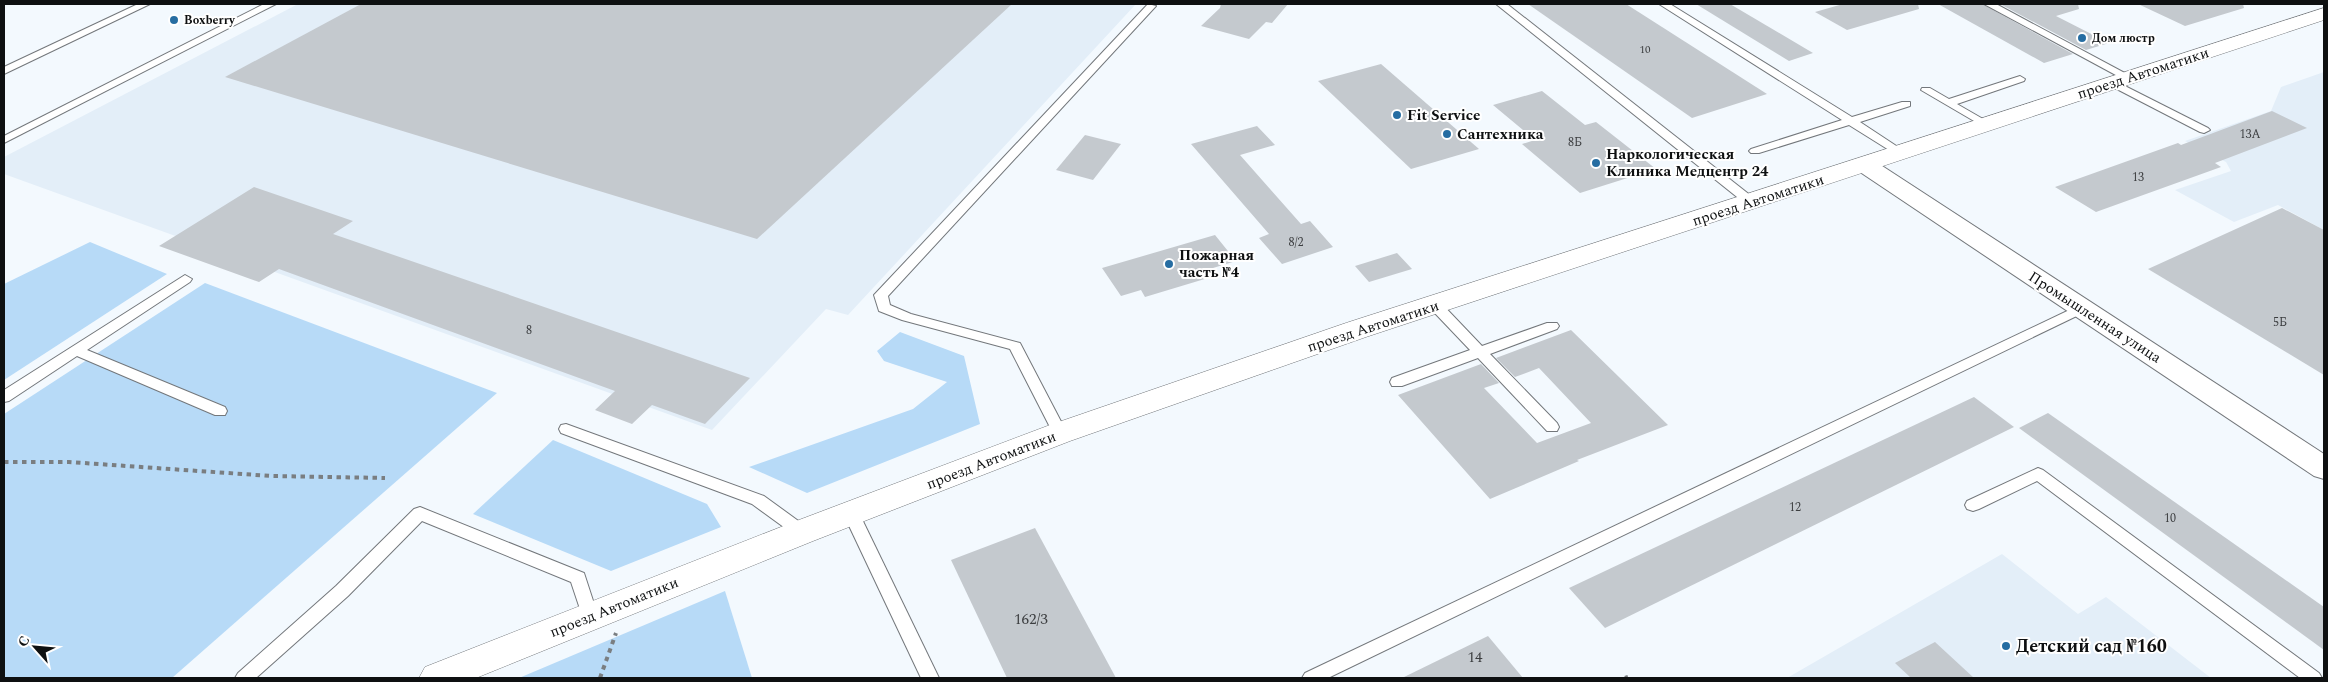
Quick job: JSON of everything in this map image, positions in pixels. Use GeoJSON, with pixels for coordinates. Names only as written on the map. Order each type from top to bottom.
{"type":"FeatureCollection","features":[{"type":"Feature","properties":{"kind":"main road","name":"проезд Автоматики"},"geometry":{"type":"LineString","coordinates":[[437,678],[802,532],[1060,433],[1434,305],[2324,14]]}},
{"type":"Feature","properties":{"kind":"street","name":"Промышленная улица"},"geometry":{"type":"LineString","coordinates":[[1865,165],[2324,468]]}},
{"type":"Feature","properties":{"kind":"lane"},"geometry":{"type":"LineString","coordinates":[[4,71],[145,4]]}},
{"type":"Feature","properties":{"kind":"lane"},"geometry":{"type":"LineString","coordinates":[[4,140],[271,4]]}},
{"type":"Feature","properties":{"kind":"lane"},"geometry":{"type":"LineString","coordinates":[[1501,4],[1751,202]]}},
{"type":"Feature","properties":{"kind":"lane"},"geometry":{"type":"LineString","coordinates":[[1664,4],[1901,153]]}},
{"type":"Feature","properties":{"kind":"lane"},"geometry":{"type":"LineString","coordinates":[[1989,4],[2204,130]]}},
{"type":"Feature","properties":{"kind":"lane"},"geometry":{"type":"LineString","coordinates":[[1060,433],[1015,346],[907,317],[884,308],[881,295],[1151,6]]}},
{"type":"Feature","properties":{"kind":"lane"},"geometry":{"type":"LineString","coordinates":[[1948,103],[2020,79]]}},
{"type":"Feature","properties":{"kind":"lane"},"geometry":{"type":"LineString","coordinates":[[1926,90],[1986,125]]}},
{"type":"Feature","properties":{"kind":"lane"},"geometry":{"type":"LineString","coordinates":[[1755,151],[1906,104]]}},
{"type":"Feature","properties":{"kind":"lane"},"geometry":{"type":"LineString","coordinates":[[4,397],[185,279]]}},
{"type":"Feature","properties":{"kind":"lane"},"geometry":{"type":"LineString","coordinates":[[1434,305],[1552,427]]}},
{"type":"Feature","properties":{"kind":"lane"},"geometry":{"type":"LineString","coordinates":[[1311,678],[2082,308]]}},
{"type":"Feature","properties":{"kind":"lane"},"geometry":{"type":"LineString","coordinates":[[1397,382],[1552,326]]}},
{"type":"Feature","properties":{"kind":"lane"},"geometry":{"type":"LineString","coordinates":[[75,350],[220,411]]}},
{"type":"Feature","properties":{"kind":"lane"},"geometry":{"type":"LineString","coordinates":[[566,429],[758,500],[802,532]]}},
{"type":"Feature","properties":{"kind":"lane"},"geometry":{"type":"LineString","coordinates":[[1973,505],[2038,474],[2313,678]]}},
{"type":"Feature","properties":{"kind":"lane"},"geometry":{"type":"LineString","coordinates":[[244,678],[342,590],[420,513],[578,578],[590,616]]}},
{"type":"Feature","properties":{"kind":"lane"},"geometry":{"type":"LineString","coordinates":[[851,513],[930,678]]}},
{"type":"Feature","properties":{"kind":"path"},"geometry":{"type":"LineString","coordinates":[[4,462],[69,462],[271,476],[385,478]]}},
{"type":"Feature","properties":{"kind":"path"},"geometry":{"type":"LineString","coordinates":[[600,678],[626,602]]}},
{"type":"Feature","properties":{"kind":"shaded area"},"geometry":{"type":"Polygon","coordinates":[[[298,4],[1136,4],[848,315],[826,309],[712,430],[4,174],[4,157],[298,4]]]}},
{"type":"Feature","properties":{"kind":"shaded area"},"geometry":{"type":"Polygon","coordinates":[[[2324,72],[2324,230],[2278,205],[2234,222],[2175,190],[2231,171],[2226,162],[2185,141],[2271,111],[2281,87],[2324,72]]]}},
{"type":"Feature","properties":{"kind":"shaded area"},"geometry":{"type":"Polygon","coordinates":[[[90,242],[167,274],[4,380],[4,284],[90,242]]]}},
{"type":"Feature","properties":{"kind":"shaded area"},"geometry":{"type":"Polygon","coordinates":[[[205,283],[497,393],[172,678],[4,678],[4,414],[205,283]]]}},
{"type":"Feature","properties":{"kind":"shaded area"},"geometry":{"type":"Polygon","coordinates":[[[900,332],[964,356],[980,424],[807,493],[749,467],[913,409],[947,382],[884,361],[877,351],[900,332]]]}},
{"type":"Feature","properties":{"kind":"shaded area"},"geometry":{"type":"Polygon","coordinates":[[[553,440],[707,504],[721,527],[611,571],[473,514],[553,440]]]}},
{"type":"Feature","properties":{"kind":"shaded area","name":"Детский сад №160"},"geometry":{"type":"Polygon","coordinates":[[[2002,554],[2078,614],[2106,597],[2211,678],[1787,678],[2002,554]]]}},
{"type":"Feature","properties":{"kind":"shaded area"},"geometry":{"type":"Polygon","coordinates":[[[725,591],[752,678],[519,678],[725,591]]]}},
{"type":"Feature","properties":{"kind":"building"},"geometry":{"type":"Polygon","coordinates":[[[361,4],[1012,4],[757,239],[225,77],[361,4]]]}},
{"type":"Feature","properties":{"kind":"building"},"geometry":{"type":"Polygon","coordinates":[[[1221,4],[1288,4],[1272,23],[1266,22],[1249,39],[1201,26],[1220,8],[1221,4]]]}},
{"type":"Feature","properties":{"kind":"building"},"geometry":{"type":"Polygon","coordinates":[[[1528,4],[1626,4],[1767,94],[1692,118],[1528,4]]]}},
{"type":"Feature","properties":{"kind":"building"},"geometry":{"type":"Polygon","coordinates":[[[1696,4],[1730,4],[1813,53],[1789,61],[1696,4]]]}},
{"type":"Feature","properties":{"kind":"building"},"geometry":{"type":"Polygon","coordinates":[[[1843,4],[1918,4],[1919,9],[1847,30],[1815,12],[1843,4]]]}},
{"type":"Feature","properties":{"kind":"building"},"geometry":{"type":"Polygon","coordinates":[[[1938,4],[1982,4],[2073,54],[2044,63],[1938,4]]]}},
{"type":"Feature","properties":{"kind":"building"},"geometry":{"type":"Polygon","coordinates":[[[2000,4],[2078,4],[2079,9],[2056,16],[2109,43],[2086,50],[2000,4]]]}},
{"type":"Feature","properties":{"kind":"building"},"geometry":{"type":"Polygon","coordinates":[[[2138,4],[2243,4],[2244,8],[2185,26],[2138,4]]]}},
{"type":"Feature","properties":{"kind":"building","name":"Fit Service"},"geometry":{"type":"Polygon","coordinates":[[[1381,64],[1479,149],[1411,169],[1318,81],[1381,64]]]}},
{"type":"Feature","properties":{"kind":"building"},"geometry":{"type":"Polygon","coordinates":[[[1542,91],[1585,125],[1596,122],[1656,169],[1580,193],[1522,144],[1535,140],[1493,105],[1542,91]]]}},
{"type":"Feature","properties":{"kind":"building"},"geometry":{"type":"Polygon","coordinates":[[[2272,111],[2307,128],[2215,163],[2221,167],[2096,212],[2055,187],[2178,143],[2181,145],[2272,111]]]}},
{"type":"Feature","properties":{"kind":"building"},"geometry":{"type":"Polygon","coordinates":[[[1257,126],[1275,145],[1240,155],[1301,224],[1310,221],[1333,247],[1282,264],[1259,238],[1269,234],[1191,144],[1257,126]]]}},
{"type":"Feature","properties":{"kind":"building"},"geometry":{"type":"Polygon","coordinates":[[[1085,135],[1121,144],[1093,180],[1056,170],[1085,135]]]}},
{"type":"Feature","properties":{"kind":"building"},"geometry":{"type":"Polygon","coordinates":[[[254,187],[353,221],[333,234],[750,378],[705,424],[652,405],[632,424],[595,410],[615,391],[279,269],[259,282],[159,246],[254,187]]]}},
{"type":"Feature","properties":{"kind":"building"},"geometry":{"type":"Polygon","coordinates":[[[2282,208],[2324,230],[2324,375],[2148,269],[2282,208]]]}},
{"type":"Feature","properties":{"kind":"building","name":"Пожарная часть №4"},"geometry":{"type":"Polygon","coordinates":[[[1215,235],[1236,261],[1213,268],[1218,275],[1145,297],[1141,290],[1121,296],[1102,268],[1215,235]]]}},
{"type":"Feature","properties":{"kind":"building"},"geometry":{"type":"Polygon","coordinates":[[[1397,253],[1412,269],[1369,282],[1355,266],[1397,253]]]}},
{"type":"Feature","properties":{"kind":"building"},"geometry":{"type":"Polygon","coordinates":[[[1571,330],[1668,425],[1577,460],[1579,461],[1490,499],[1398,395],[1481,364],[1499,383],[1484,388],[1537,443],[1591,423],[1539,368],[1515,377],[1496,358],[1571,330]]]}},
{"type":"Feature","properties":{"kind":"building"},"geometry":{"type":"Polygon","coordinates":[[[1974,397],[2014,427],[1605,628],[1569,588],[1974,397]]]}},
{"type":"Feature","properties":{"kind":"building"},"geometry":{"type":"Polygon","coordinates":[[[2048,413],[2324,607],[2324,650],[2019,428],[2048,413]]]}},
{"type":"Feature","properties":{"kind":"building"},"geometry":{"type":"Polygon","coordinates":[[[1035,528],[1116,678],[1007,678],[951,560],[1035,528]]]}},
{"type":"Feature","properties":{"kind":"building"},"geometry":{"type":"Polygon","coordinates":[[[1488,636],[1523,678],[1402,678],[1488,636]]]}},
{"type":"Feature","properties":{"kind":"building"},"geometry":{"type":"Polygon","coordinates":[[[1935,642],[1974,678],[1911,678],[1895,663],[1935,642]]]}},
{"type":"Feature","properties":{"kind":"place","name":"Boxberry"},"geometry":{"type":"Point","coordinates":[174,20]}},
{"type":"Feature","properties":{"kind":"place","name":"Дом люстр"},"geometry":{"type":"Point","coordinates":[2082,38]}},
{"type":"Feature","properties":{"kind":"place","name":"Fit Service"},"geometry":{"type":"Point","coordinates":[1397,115]}},
{"type":"Feature","properties":{"kind":"place","name":"Сантехника"},"geometry":{"type":"Point","coordinates":[1447,134]}},
{"type":"Feature","properties":{"kind":"place","name":"Наркологическая Клиника Медцентр 24"},"geometry":{"type":"Point","coordinates":[1596,163]}},
{"type":"Feature","properties":{"kind":"place","name":"Пожарная часть №4"},"geometry":{"type":"Point","coordinates":[1169,264]}},
{"type":"Feature","properties":{"kind":"place","name":"Детский сад №160"},"geometry":{"type":"Point","coordinates":[2006,646]}}]}
